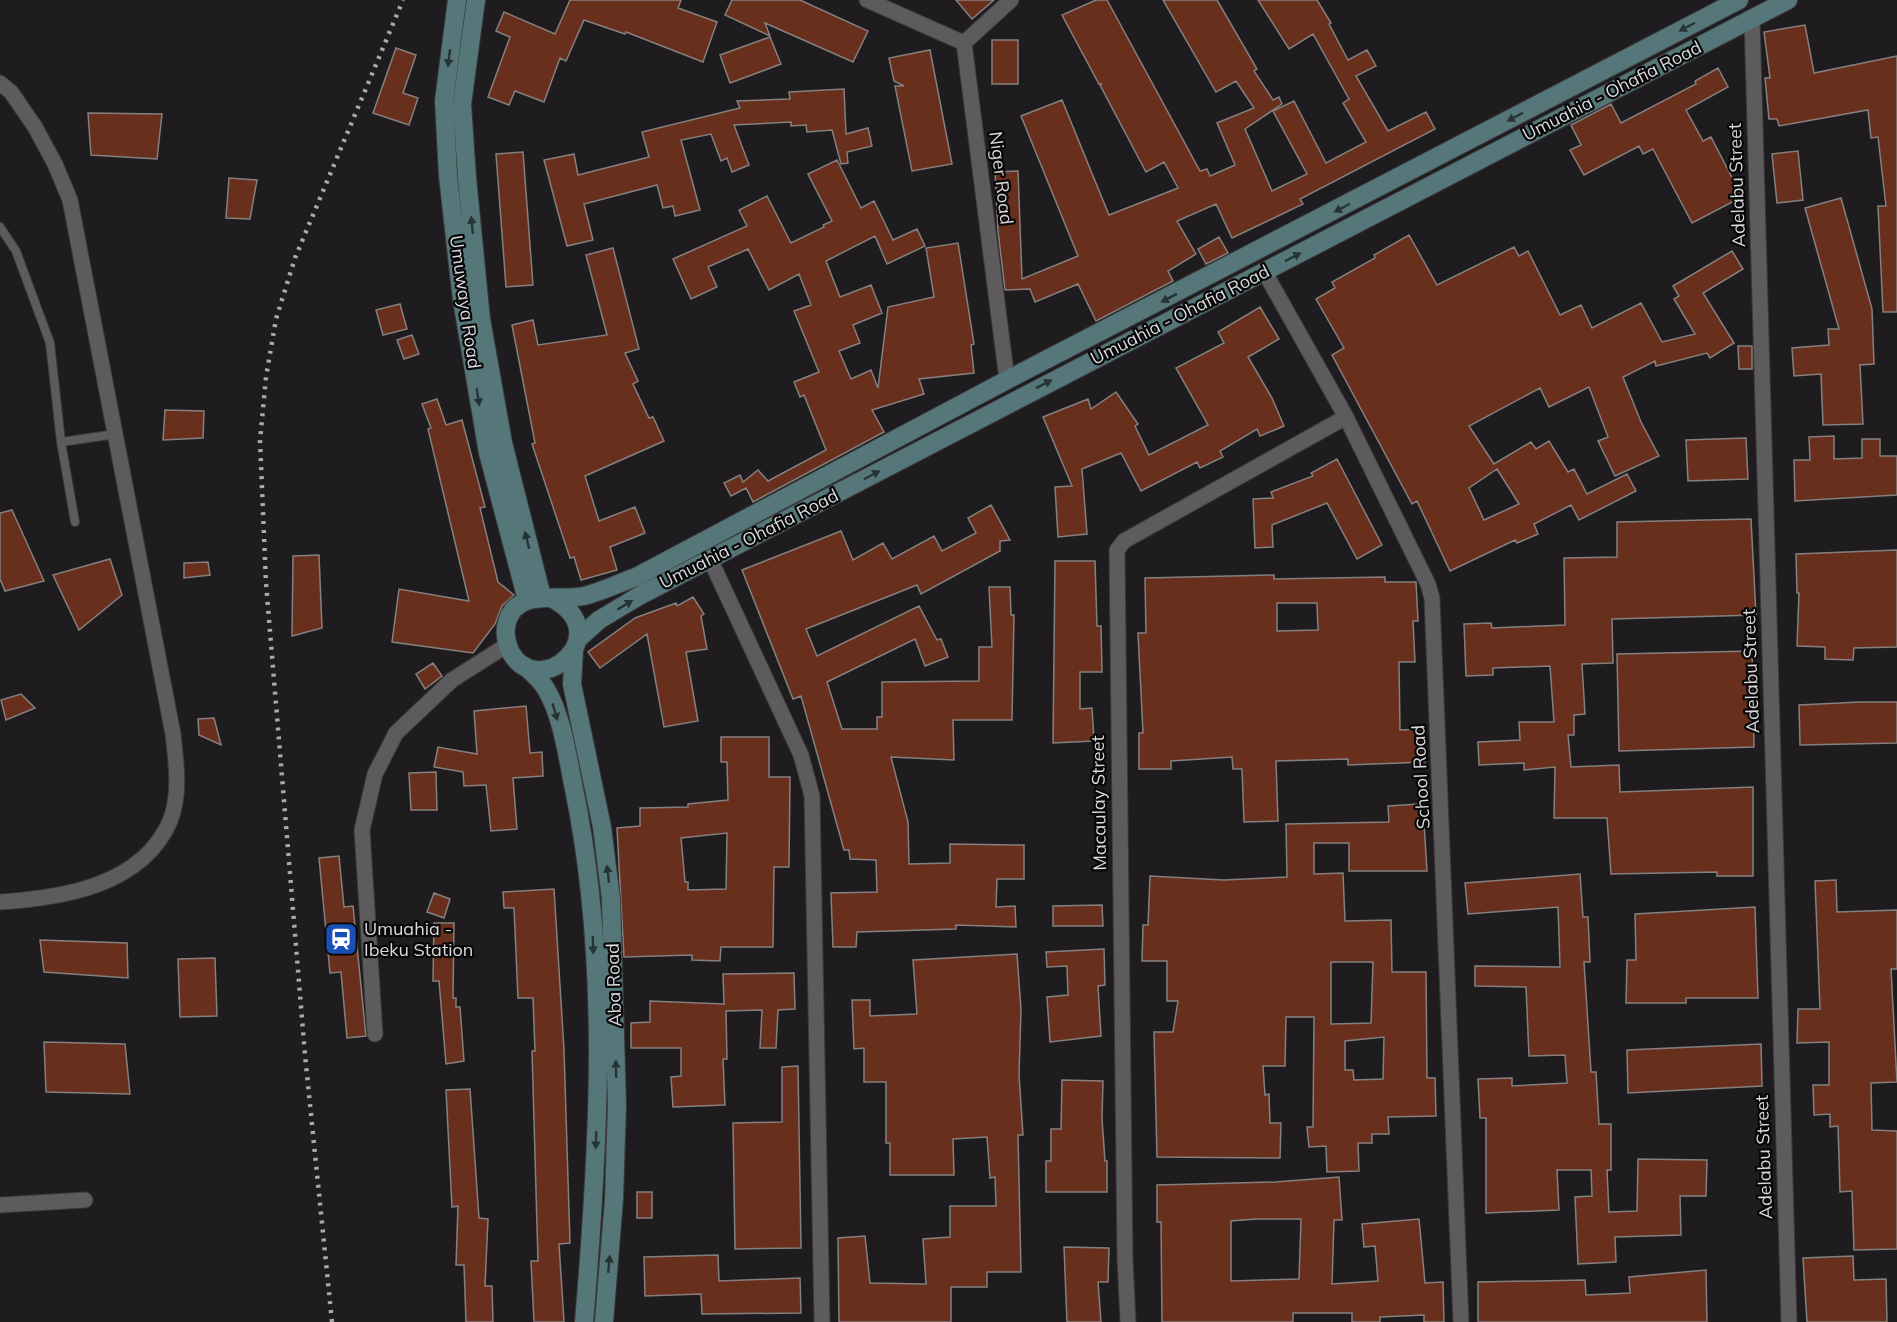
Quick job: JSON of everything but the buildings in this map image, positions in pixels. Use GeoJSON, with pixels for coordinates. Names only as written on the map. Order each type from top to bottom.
{"type":"FeatureCollection","features":[{"type":"Feature","properties":{"kind":"main road","name":"Umuwaya Road"},"geometry":{"type":"LineString","coordinates":[[457,0],[444,101],[448,176],[462,300],[488,453],[541,598]]}},
{"type":"Feature","properties":{"kind":"main road","name":"Umuwaya Road"},"geometry":{"type":"LineString","coordinates":[[476,0],[462,104],[480,308],[503,443],[541,598]]}},
{"type":"Feature","properties":{"kind":"main road","name":"Umuahia - Ohafia Road"},"geometry":{"type":"LineString","coordinates":[[541,598],[585,596],[636,577],[1007,380],[1739,0]]}},
{"type":"Feature","properties":{"kind":"main road","name":"Umuahia - Ohafia Road"},"geometry":{"type":"LineString","coordinates":[[576,645],[599,620],[639,596],[711,561],[1788,0]]}},
{"type":"Feature","properties":{"kind":"main road"},"geometry":{"type":"LineString","coordinates":[[541,598],[564,605],[573,614],[578,626],[576,645],[566,660],[546,669],[523,664],[513,656],[507,645],[505,632],[508,619],[516,608],[541,598]]}},
{"type":"Feature","properties":{"kind":"main road","name":"Aba Road"},"geometry":{"type":"LineString","coordinates":[[576,645],[572,684],[602,827],[611,899],[617,1105],[614,1199],[604,1322]]}},
{"type":"Feature","properties":{"kind":"main road","name":"Aba Road"},"geometry":{"type":"LineString","coordinates":[[523,664],[545,687],[552,701],[568,759],[583,830],[591,901],[597,1105],[594,1198],[584,1322]]}},
{"type":"Feature","properties":{"kind":"street"},"geometry":{"type":"LineString","coordinates":[[867,0],[964,44],[1011,0]]}},
{"type":"Feature","properties":{"kind":"street","name":"Adelabu Street"},"geometry":{"type":"LineString","coordinates":[[1752,19],[1788,1322]]}},
{"type":"Feature","properties":{"kind":"street","name":"Niger Road"},"geometry":{"type":"LineString","coordinates":[[964,44],[1007,380]]}},
{"type":"Feature","properties":{"kind":"street"},"geometry":{"type":"LineString","coordinates":[[0,83],[11,92],[35,127],[55,164],[70,201],[117,434],[173,734],[177,768],[176,797],[170,821],[156,844],[140,861],[119,875],[63,895],[0,902]]}},
{"type":"Feature","properties":{"kind":"street","name":"School Road"},"geometry":{"type":"LineString","coordinates":[[1264,271],[1346,417],[1428,584],[1432,598],[1461,1322]]}},
{"type":"Feature","properties":{"kind":"street","name":"Macaulay Street"},"geometry":{"type":"LineString","coordinates":[[1128,1322],[1123,1141],[1117,550],[1124,541],[1346,417]]}},
{"type":"Feature","properties":{"kind":"street"},"geometry":{"type":"LineString","coordinates":[[711,561],[801,755],[812,796],[822,1322]]}},
{"type":"Feature","properties":{"kind":"street"},"geometry":{"type":"LineString","coordinates":[[375,1034],[362,830],[375,774],[396,733],[452,680],[507,645]]}},
{"type":"Feature","properties":{"kind":"street"},"geometry":{"type":"LineString","coordinates":[[0,1205],[86,1200]]}},
{"type":"Feature","properties":{"kind":"lane"},"geometry":{"type":"LineString","coordinates":[[0,227],[16,251],[50,344],[75,522]]}},
{"type":"Feature","properties":{"kind":"lane"},"geometry":{"type":"LineString","coordinates":[[62,442],[117,434]]}},
{"type":"Feature","properties":{"kind":"railway"},"geometry":{"type":"LineString","coordinates":[[332,1322],[305,1055],[266,583],[260,441],[266,377],[276,319],[295,258],[403,0]]}},
{"type":"Feature","properties":{"kind":"place","name":"Umuahia - Ibeku Station"},"geometry":{"type":"Point","coordinates":[341,939]}}]}
